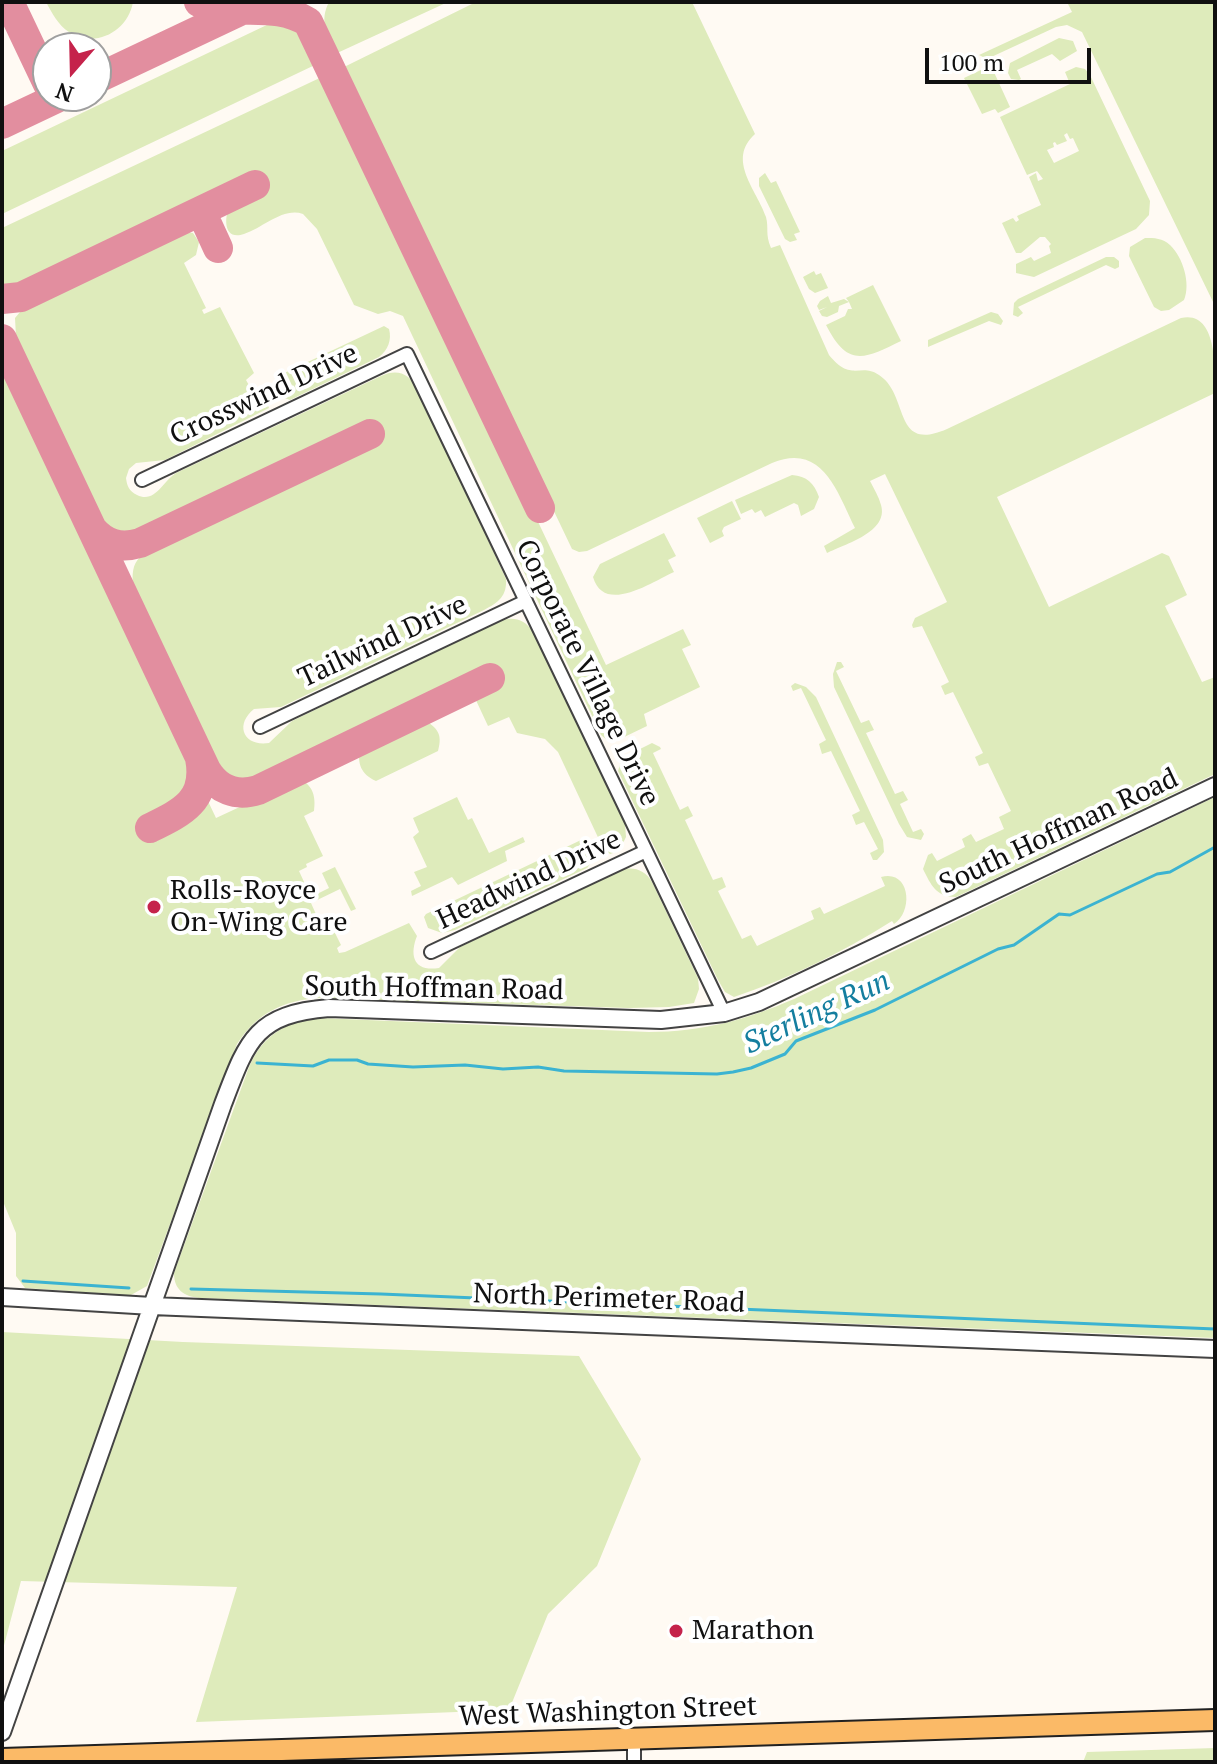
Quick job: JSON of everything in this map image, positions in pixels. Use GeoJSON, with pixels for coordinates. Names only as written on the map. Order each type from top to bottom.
{"type":"FeatureCollection","features":[{"type":"Feature","properties":{"kind":"main road","name":"West Washington Street"},"geometry":{"type":"LineString","coordinates":[[2,1759],[1215,1720]]}},
{"type":"Feature","properties":{"kind":"street","name":"Crosswind Drive"},"geometry":{"type":"LineString","coordinates":[[142,480],[407,354]]}},
{"type":"Feature","properties":{"kind":"street","name":"Corporate Village Drive"},"geometry":{"type":"LineString","coordinates":[[407,354],[724,1013]]}},
{"type":"Feature","properties":{"kind":"street","name":"Tailwind Drive"},"geometry":{"type":"LineString","coordinates":[[260,727],[526,601]]}},
{"type":"Feature","properties":{"kind":"street","name":"South Hoffman Road"},"geometry":{"type":"LineString","coordinates":[[2,1732],[243,1052],[263,1028],[287,1013],[329,1008],[661,1020],[724,1013],[759,1002],[1215,786]]}},
{"type":"Feature","properties":{"kind":"street","name":"Headwind Drive"},"geometry":{"type":"LineString","coordinates":[[431,952],[646,851]]}},
{"type":"Feature","properties":{"kind":"street","name":"North Perimeter Road"},"geometry":{"type":"LineString","coordinates":[[2,1297],[152,1306],[1215,1349]]}},
{"type":"Feature","properties":{"kind":"street"},"geometry":{"type":"LineString","coordinates":[[634,1739],[634,1762]]}},
{"type":"Feature","properties":{"kind":"green space"},"geometry":{"type":"Polygon","coordinates":[[[46,2],[133,2],[125,21],[112,32],[69,32],[46,2]]]}},
{"type":"Feature","properties":{"kind":"green space"},"geometry":{"type":"Polygon","coordinates":[[[329,2],[448,2],[335,54],[324,22],[329,2]]]}},
{"type":"Feature","properties":{"kind":"green space"},"geometry":{"type":"Polygon","coordinates":[[[476,2],[692,2],[755,134],[743,154],[743,165],[766,217],[771,248],[780,245],[829,355],[844,368],[879,375],[889,384],[909,428],[918,434],[947,429],[1181,318],[1193,318],[1202,323],[1212,343],[1215,393],[997,497],[1049,607],[1162,553],[1169,556],[1187,595],[1165,606],[1202,682],[1215,677],[1215,774],[956,897],[944,895],[932,885],[923,869],[928,855],[932,853],[937,861],[965,847],[962,839],[971,834],[976,842],[1004,829],[999,817],[1011,811],[988,763],[979,766],[975,757],[983,753],[953,692],[945,695],[941,686],[949,682],[922,626],[913,628],[915,618],[947,602],[885,474],[870,481],[881,505],[882,514],[878,523],[864,536],[827,553],[824,546],[855,528],[826,474],[804,459],[789,458],[772,463],[587,551],[572,549],[342,68],[476,2]]]}},
{"type":"Feature","properties":{"kind":"green space"},"geometry":{"type":"Polygon","coordinates":[[[1067,2],[1215,2],[1215,306],[1082,32],[1067,25],[1056,27],[987,59],[979,55],[1072,12],[1067,2]]]}},
{"type":"Feature","properties":{"kind":"green space"},"geometry":{"type":"Polygon","coordinates":[[[271,23],[288,26],[301,33],[319,61],[2,214],[2,151],[84,112],[112,112],[112,99],[271,23]]]}},
{"type":"Feature","properties":{"kind":"green space"},"geometry":{"type":"Polygon","coordinates":[[[1059,38],[1073,41],[1077,51],[1060,61],[1052,54],[1017,70],[1021,79],[1011,79],[1008,73],[1010,63],[1059,38]]]}},
{"type":"Feature","properties":{"kind":"green space"},"geometry":{"type":"Polygon","coordinates":[[[1076,67],[1085,69],[1090,75],[1150,201],[1149,215],[1136,229],[1034,277],[1016,273],[1016,264],[1031,257],[1034,261],[1051,253],[1051,244],[1045,237],[1040,237],[1021,253],[1016,253],[1002,223],[1013,218],[1016,222],[1019,220],[1017,216],[1041,205],[1029,177],[1036,173],[1038,181],[1043,179],[1037,171],[1027,175],[1000,117],[1070,84],[1065,72],[1076,67]],[[1067,133],[1064,135],[1067,141],[1057,145],[1055,142],[1054,147],[1047,150],[1054,163],[1079,151],[1073,138],[1070,139],[1067,133]]]}},
{"type":"Feature","properties":{"kind":"green space"},"geometry":{"type":"Polygon","coordinates":[[[983,69],[993,70],[1010,107],[998,113],[995,109],[982,114],[964,78],[983,69]]]}},
{"type":"Feature","properties":{"kind":"green space"},"geometry":{"type":"Polygon","coordinates":[[[326,75],[606,665],[683,629],[691,645],[682,649],[700,687],[644,714],[647,726],[618,740],[608,741],[601,735],[403,316],[390,311],[378,314],[354,305],[317,229],[303,214],[288,213],[244,234],[229,231],[226,222],[230,206],[262,191],[255,175],[42,276],[12,287],[2,286],[2,228],[326,75]]]}},
{"type":"Feature","properties":{"kind":"green space"},"geometry":{"type":"Polygon","coordinates":[[[765,173],[771,183],[776,181],[800,232],[794,234],[797,240],[790,242],[785,239],[759,186],[759,178],[765,173]]]}},
{"type":"Feature","properties":{"kind":"green space"},"geometry":{"type":"Polygon","coordinates":[[[178,231],[193,233],[199,242],[196,255],[184,263],[206,308],[202,310],[204,314],[220,307],[254,373],[246,380],[251,389],[261,387],[269,408],[165,460],[136,463],[129,469],[126,478],[130,490],[143,497],[154,494],[176,473],[381,376],[398,373],[407,376],[418,389],[506,579],[501,598],[484,610],[281,707],[254,709],[244,722],[245,734],[253,742],[269,743],[292,721],[499,621],[518,620],[533,632],[625,824],[626,837],[619,851],[610,854],[603,848],[558,752],[545,739],[517,733],[509,717],[488,726],[474,696],[496,686],[489,669],[277,770],[240,780],[220,767],[133,585],[134,566],[142,556],[168,539],[380,437],[372,422],[160,523],[137,531],[124,533],[103,521],[16,337],[15,318],[25,306],[178,231]]]}},
{"type":"Feature","properties":{"kind":"green space"},"geometry":{"type":"Polygon","coordinates":[[[1145,238],[1167,243],[1182,263],[1186,294],[1184,300],[1169,310],[1161,311],[1154,307],[1129,256],[1130,247],[1145,238]]]}},
{"type":"Feature","properties":{"kind":"green space"},"geometry":{"type":"Polygon","coordinates":[[[1106,257],[1114,257],[1119,261],[1119,267],[1115,269],[1106,265],[1018,307],[1023,313],[1018,317],[1013,315],[1014,303],[1018,299],[1106,257]]]}},
{"type":"Feature","properties":{"kind":"green space"},"geometry":{"type":"Polygon","coordinates":[[[814,271],[816,275],[821,273],[828,288],[815,293],[803,277],[814,271]]]}},
{"type":"Feature","properties":{"kind":"green space"},"geometry":{"type":"Polygon","coordinates":[[[873,285],[901,341],[867,355],[850,354],[842,348],[826,325],[852,309],[846,298],[873,285]]]}},
{"type":"Feature","properties":{"kind":"green space"},"geometry":{"type":"Polygon","coordinates":[[[828,296],[831,303],[844,299],[849,302],[827,317],[819,311],[827,307],[819,310],[817,306],[828,296]]]}},
{"type":"Feature","properties":{"kind":"green space"},"geometry":{"type":"Polygon","coordinates":[[[991,312],[998,314],[1003,321],[1001,325],[989,321],[928,347],[928,340],[991,312]]]}},
{"type":"Feature","properties":{"kind":"green space"},"geometry":{"type":"Polygon","coordinates":[[[384,326],[389,329],[390,341],[379,357],[290,400],[282,397],[275,382],[278,376],[384,326]]]}},
{"type":"Feature","properties":{"kind":"green space"},"geometry":{"type":"Polygon","coordinates":[[[2,368],[216,818],[300,779],[311,788],[314,811],[304,816],[323,856],[299,871],[311,897],[329,888],[322,873],[335,867],[356,909],[351,911],[340,889],[311,903],[323,930],[332,927],[341,945],[337,948],[339,953],[409,923],[417,936],[414,950],[416,961],[424,968],[439,968],[460,947],[620,870],[634,869],[646,874],[652,882],[698,978],[699,989],[694,1003],[629,1008],[320,998],[283,1005],[253,1024],[237,1044],[147,1286],[131,1295],[25,1288],[16,1276],[16,1233],[2,1199],[2,368]]]}},
{"type":"Feature","properties":{"kind":"green space"},"geometry":{"type":"Polygon","coordinates":[[[792,475],[806,479],[815,488],[819,497],[814,509],[801,516],[798,505],[794,503],[765,517],[761,510],[755,513],[752,509],[741,514],[735,500],[792,475]]]}},
{"type":"Feature","properties":{"kind":"green space"},"geometry":{"type":"Polygon","coordinates":[[[732,501],[741,519],[724,527],[724,536],[710,543],[697,518],[732,501]]]}},
{"type":"Feature","properties":{"kind":"green space"},"geometry":{"type":"Polygon","coordinates":[[[664,533],[676,556],[668,560],[674,572],[642,588],[618,595],[607,594],[599,588],[593,577],[600,564],[664,533]]]}},
{"type":"Feature","properties":{"kind":"green space"},"geometry":{"type":"Polygon","coordinates":[[[837,662],[844,667],[836,671],[861,723],[869,720],[874,730],[866,733],[895,794],[903,791],[908,800],[900,804],[913,832],[921,829],[924,834],[921,840],[907,837],[899,824],[834,687],[833,674],[837,662]]]}},
{"type":"Feature","properties":{"kind":"green space"},"geometry":{"type":"Polygon","coordinates":[[[795,683],[806,687],[816,697],[883,840],[884,852],[877,860],[873,860],[870,853],[878,849],[864,822],[856,825],[852,815],[860,811],[831,751],[822,754],[819,744],[826,740],[801,688],[793,691],[791,686],[795,683]]]}},
{"type":"Feature","properties":{"kind":"green space"},"geometry":{"type":"Polygon","coordinates":[[[423,719],[438,732],[438,751],[376,781],[364,772],[359,759],[360,748],[423,719]]]}},
{"type":"Feature","properties":{"kind":"green space"},"geometry":{"type":"Polygon","coordinates":[[[652,743],[661,749],[653,753],[680,810],[688,806],[693,816],[685,820],[713,880],[722,877],[726,887],[718,891],[742,939],[751,935],[757,946],[814,919],[811,911],[820,907],[824,914],[885,886],[881,877],[891,876],[903,885],[906,901],[900,918],[894,924],[892,921],[835,954],[775,982],[734,997],[725,992],[618,771],[622,758],[652,743]]]}},
{"type":"Feature","properties":{"kind":"green space"},"geometry":{"type":"Polygon","coordinates":[[[457,797],[468,820],[472,818],[489,853],[523,837],[525,842],[505,851],[507,861],[458,885],[452,877],[412,896],[411,891],[421,886],[414,872],[427,867],[413,837],[419,832],[413,818],[457,797]]]}},
{"type":"Feature","properties":{"kind":"green space"},"geometry":{"type":"Polygon","coordinates":[[[1215,797],[1215,1338],[199,1298],[184,1294],[176,1284],[174,1273],[249,1067],[261,1046],[286,1026],[320,1018],[649,1032],[687,1030],[723,1023],[794,999],[1215,797]]]}},
{"type":"Feature","properties":{"kind":"green space"},"geometry":{"type":"Polygon","coordinates":[[[581,840],[587,841],[594,854],[587,868],[455,930],[442,933],[428,928],[424,917],[426,914],[581,840]]]}},
{"type":"Feature","properties":{"kind":"green space"},"geometry":{"type":"Polygon","coordinates":[[[2,1332],[183,1342],[579,1356],[641,1459],[597,1566],[548,1614],[509,1710],[196,1722],[237,1587],[21,1581],[2,1653],[2,1332]]]}},
{"type":"Feature","properties":{"kind":"green space"},"geometry":{"type":"Polygon","coordinates":[[[1215,1748],[1215,1762],[1083,1762],[1087,1752],[1215,1748]]]}},
{"type":"Feature","properties":{"kind":"waterway","name":"Sterling Run"},"geometry":{"type":"LineString","coordinates":[[257,1063],[313,1066],[329,1060],[357,1060],[368,1064],[413,1067],[465,1065],[503,1069],[538,1067],[564,1071],[717,1074],[751,1068],[785,1054],[796,1041],[875,1010],[998,949],[1014,945],[1059,914],[1070,915],[1157,874],[1170,872],[1215,847]]}},
{"type":"Feature","properties":{"kind":"waterway"},"geometry":{"type":"LineString","coordinates":[[23,1281],[129,1288]]}},
{"type":"Feature","properties":{"kind":"waterway"},"geometry":{"type":"LineString","coordinates":[[191,1289],[381,1294],[1215,1329]]}},
{"type":"Feature","properties":{"kind":"taxiway"},"geometry":{"type":"LineString","coordinates":[[9,2],[32,50]]}},
{"type":"Feature","properties":{"kind":"taxiway"},"geometry":{"type":"LineString","coordinates":[[199,2],[227,9],[281,12],[308,22],[540,508]]}},
{"type":"Feature","properties":{"kind":"taxiway"},"geometry":{"type":"LineString","coordinates":[[112,71],[242,10]]}},
{"type":"Feature","properties":{"kind":"taxiway"},"geometry":{"type":"LineString","coordinates":[[2,124],[32,110]]}},
{"type":"Feature","properties":{"kind":"taxiway"},"geometry":{"type":"LineString","coordinates":[[2,299],[21,297],[255,185]]}},
{"type":"Feature","properties":{"kind":"taxiway"},"geometry":{"type":"LineString","coordinates":[[201,211],[218,248]]}},
{"type":"Feature","properties":{"kind":"taxiway"},"geometry":{"type":"LineString","coordinates":[[2,339],[206,770],[216,783],[235,792],[258,790],[490,678]]}},
{"type":"Feature","properties":{"kind":"taxiway"},"geometry":{"type":"LineString","coordinates":[[92,529],[113,544],[140,543],[370,434]]}},
{"type":"Feature","properties":{"kind":"taxiway"},"geometry":{"type":"LineString","coordinates":[[150,828],[190,803],[200,784],[200,758]]}},
{"type":"Feature","properties":{"kind":"place","name":"Rolls-Royce On-Wing Care"},"geometry":{"type":"Point","coordinates":[154,907]}},
{"type":"Feature","properties":{"kind":"place","name":"Marathon"},"geometry":{"type":"Point","coordinates":[676,1631]}}]}
